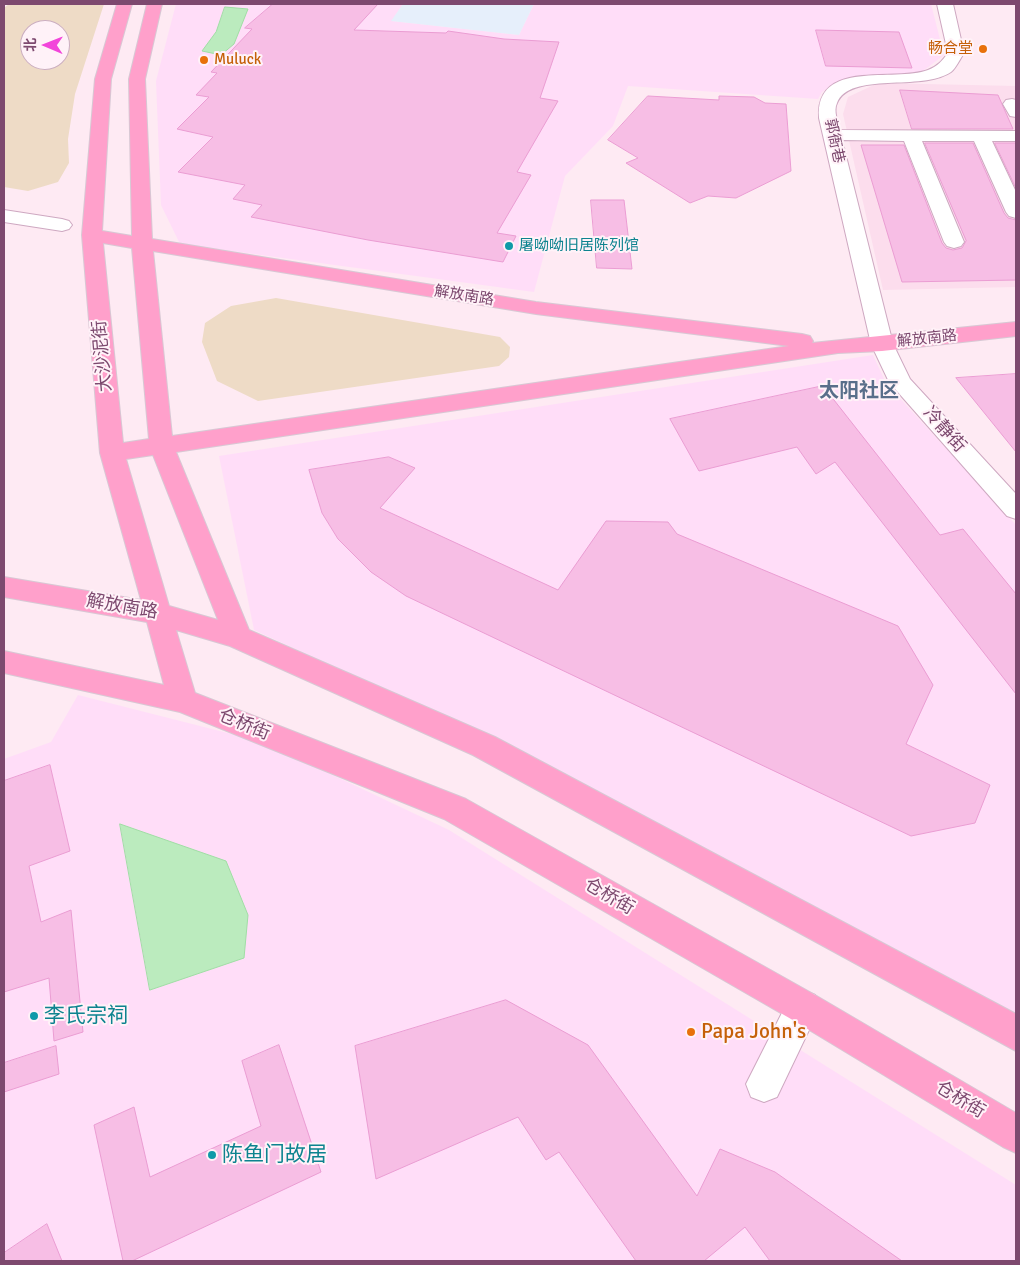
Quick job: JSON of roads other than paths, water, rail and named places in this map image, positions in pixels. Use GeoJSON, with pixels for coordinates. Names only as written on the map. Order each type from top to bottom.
{"type":"FeatureCollection","features":[{"type":"Feature","properties":{"kind":"main road","name":"大沙泥街"},"geometry":{"type":"LineString","coordinates":[[124,4],[103,78],[92,235],[112,453],[156,613],[183,700]]}},
{"type":"Feature","properties":{"kind":"main road"},"geometry":{"type":"LineString","coordinates":[[155,4],[137,79],[142,244],[161,444],[238,638],[484,746],[1016,1033]]}},
{"type":"Feature","properties":{"kind":"main road","name":"解放南路"},"geometry":{"type":"LineString","coordinates":[[92,235],[536,308],[838,346]]}},
{"type":"Feature","properties":{"kind":"main road","name":"解放南路"},"geometry":{"type":"LineString","coordinates":[[112,453],[161,444],[838,346],[882,344],[1016,329]]}},
{"type":"Feature","properties":{"kind":"main road","name":"解放南路"},"geometry":{"type":"LineString","coordinates":[[4,587],[156,613],[238,638]]}},
{"type":"Feature","properties":{"kind":"main road"},"geometry":{"type":"LineString","coordinates":[[4,662],[183,700]]}},
{"type":"Feature","properties":{"kind":"main road","name":"仓桥街"},"geometry":{"type":"LineString","coordinates":[[183,700],[455,809],[804,1008],[1016,1134]]}},
{"type":"Feature","properties":{"kind":"street","name":"郭衙巷"},"geometry":{"type":"LineString","coordinates":[[882,344],[832,135],[828,103],[838,89],[865,79],[925,76],[941,72],[950,65],[956,53],[945,4]]}},
{"type":"Feature","properties":{"kind":"street"},"geometry":{"type":"LineString","coordinates":[[832,135],[1016,136]]}},
{"type":"Feature","properties":{"kind":"street"},"geometry":{"type":"LineString","coordinates":[[911,136],[954,242]]}},
{"type":"Feature","properties":{"kind":"street"},"geometry":{"type":"LineString","coordinates":[[981,136],[1016,212]]}},
{"type":"Feature","properties":{"kind":"street"},"geometry":{"type":"LineString","coordinates":[[4,216],[62,225]]}},
{"type":"Feature","properties":{"kind":"street","name":"冷静街"},"geometry":{"type":"LineString","coordinates":[[882,344],[900,382],[1016,510]]}},
{"type":"Feature","properties":{"kind":"street"},"geometry":{"type":"LineString","coordinates":[[764,1084],[804,1008]]}},
{"type":"Feature","properties":{"kind":"place","name":"畅合堂"},"geometry":{"type":"Point","coordinates":[983,49]}},
{"type":"Feature","properties":{"kind":"place","name":"Muluck"},"geometry":{"type":"Point","coordinates":[204,60]}},
{"type":"Feature","properties":{"kind":"place","name":"屠呦呦旧居陈列馆"},"geometry":{"type":"Point","coordinates":[509,246]}},
{"type":"Feature","properties":{"kind":"place","name":"李氏宗祠"},"geometry":{"type":"Point","coordinates":[34,1016]}},
{"type":"Feature","properties":{"kind":"place","name":"Papa John's"},"geometry":{"type":"Point","coordinates":[691,1032]}},
{"type":"Feature","properties":{"kind":"place","name":"陈鱼门故居"},"geometry":{"type":"Point","coordinates":[212,1155]}},
{"type":"Feature","properties":{"kind":"district","name":"太阳社区"},"geometry":{"type":"Point","coordinates":[859,392]}}]}
